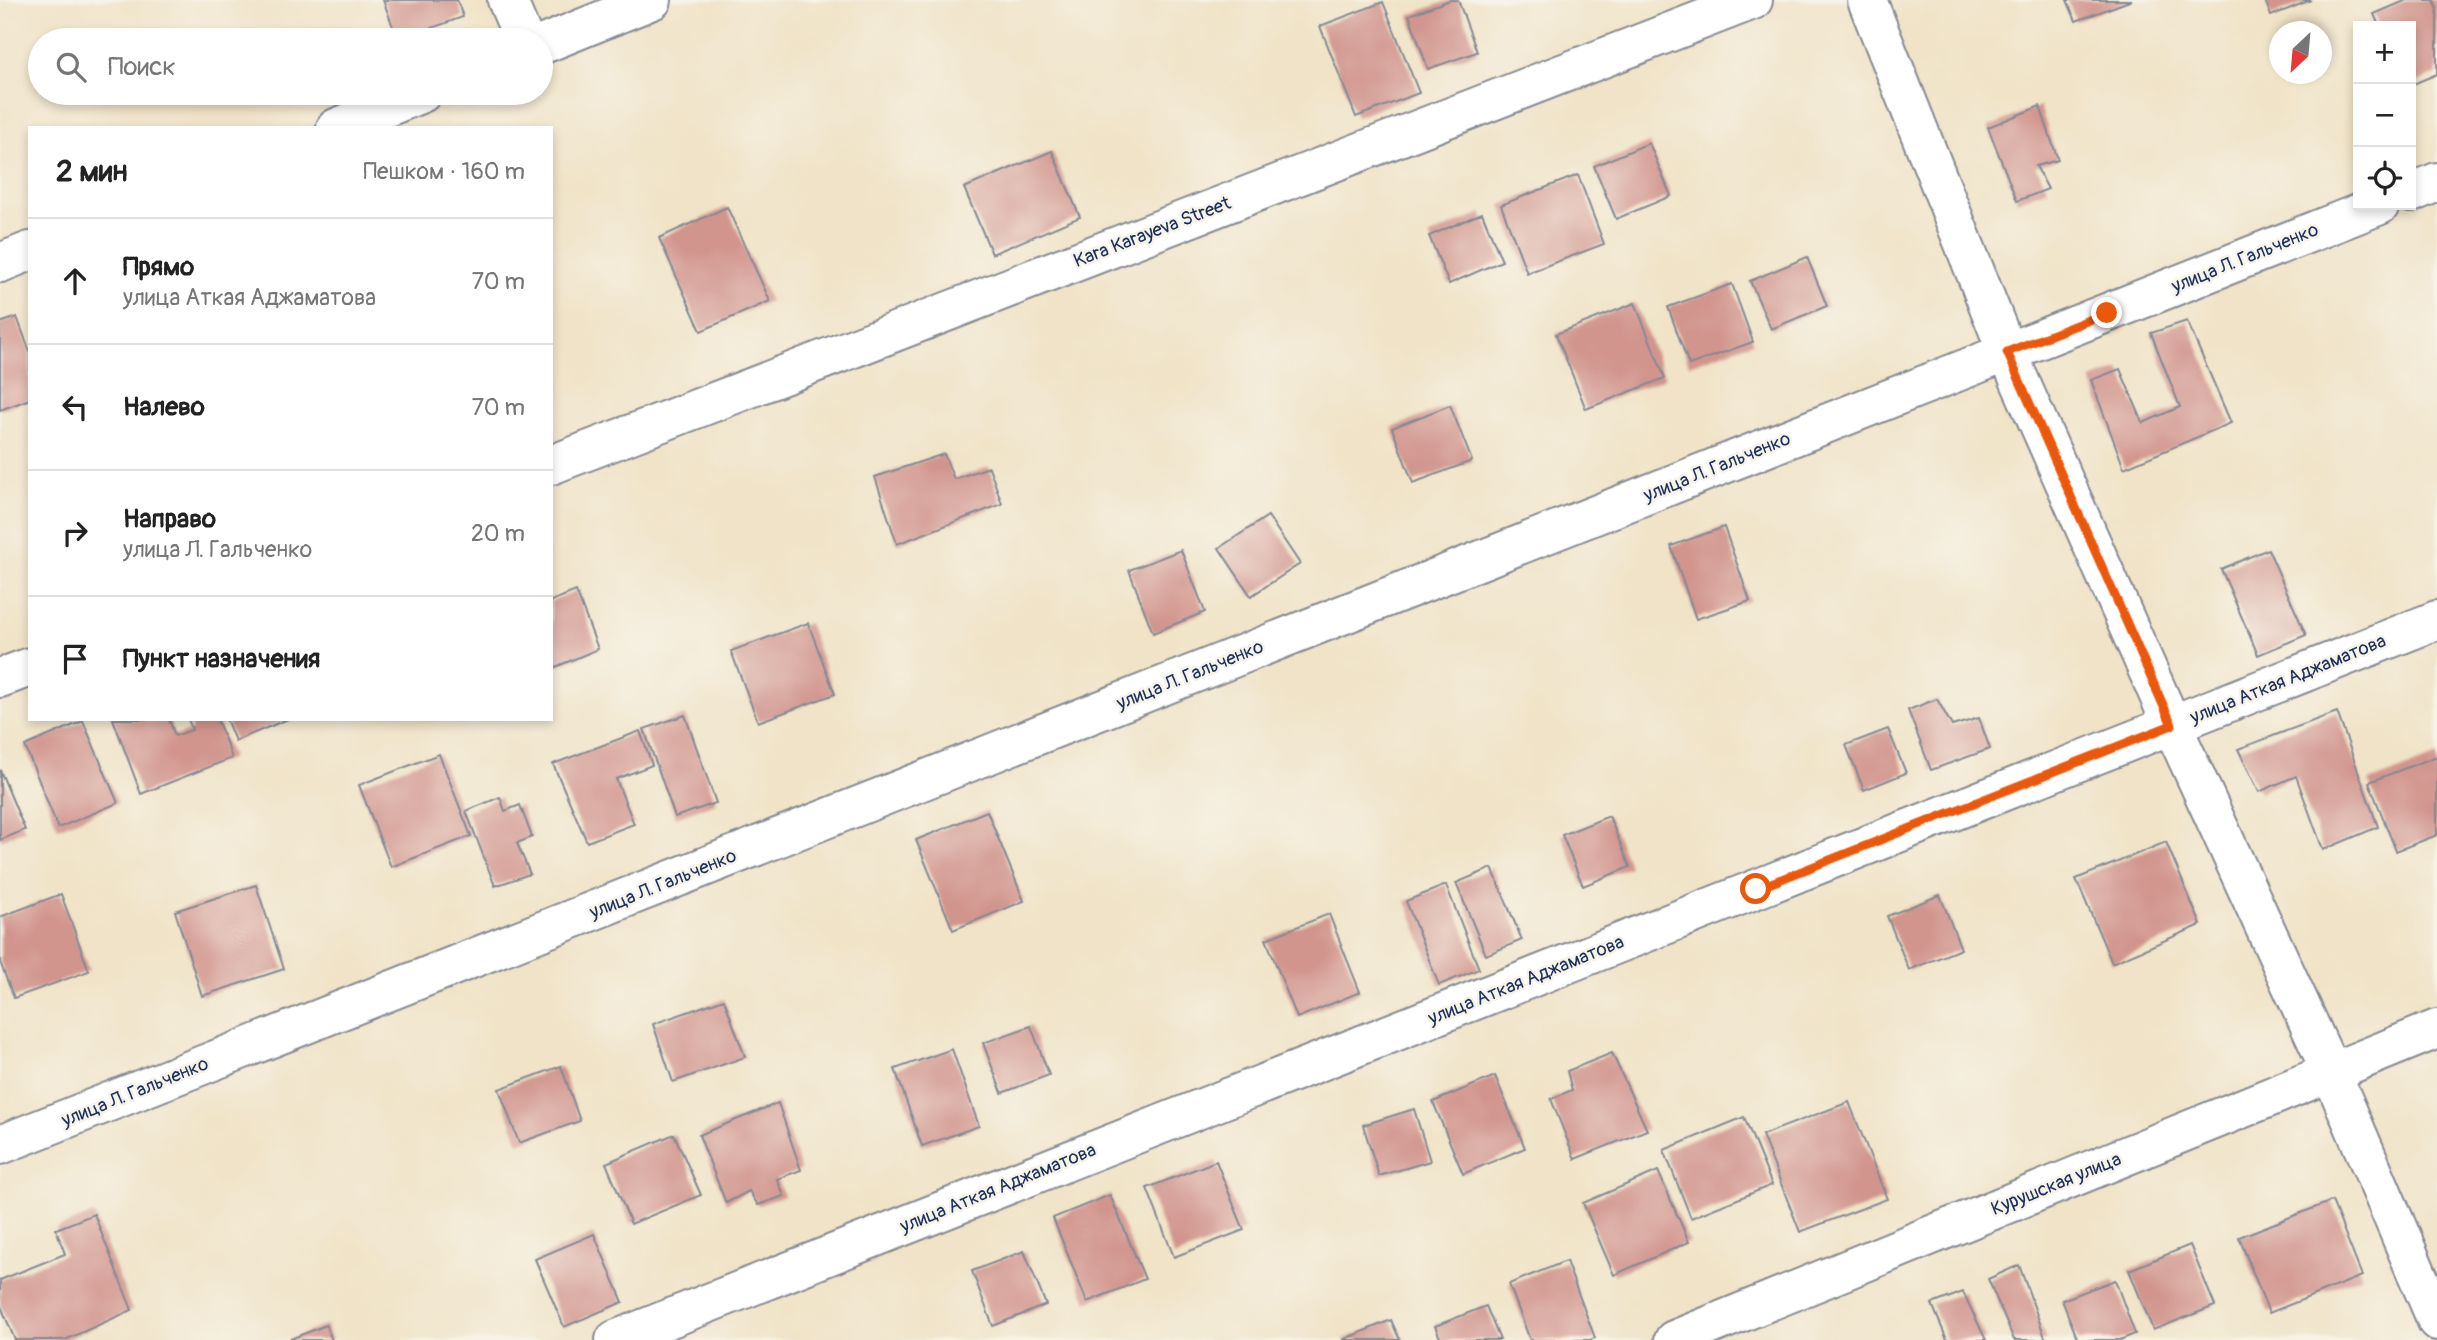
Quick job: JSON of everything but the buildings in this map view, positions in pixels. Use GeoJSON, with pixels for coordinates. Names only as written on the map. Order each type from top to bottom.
{"type":"FeatureCollection","features":[{"type":"Feature","properties":{"kind":"street"},"geometry":{"type":"LineString","coordinates":[[507,0],[519,28]]}},
{"type":"Feature","properties":{"kind":"street"},"geometry":{"type":"LineString","coordinates":[[553,40],[652,0]]}},
{"type":"Feature","properties":{"kind":"street","name":"Kara Karayeva Street"},"geometry":{"type":"LineString","coordinates":[[553,464],[1753,0]]}},
{"type":"Feature","properties":{"kind":"street"},"geometry":{"type":"LineString","coordinates":[[1867,0],[2007,352],[2172,725],[2330,1072],[2437,1321]]}},
{"type":"Feature","properties":{"kind":"street"},"geometry":{"type":"LineString","coordinates":[[341,126],[393,105]]}},
{"type":"Feature","properties":{"kind":"street"},"geometry":{"type":"LineString","coordinates":[[2416,190],[2437,182]]}},
{"type":"Feature","properties":{"kind":"street","name":"улица Л. Гальченко"},"geometry":{"type":"LineString","coordinates":[[0,1146],[2367,210]]}},
{"type":"Feature","properties":{"kind":"street"},"geometry":{"type":"LineString","coordinates":[[0,263],[28,252]]}},
{"type":"Feature","properties":{"kind":"street","name":"улица Аткая Аджаматова"},"geometry":{"type":"LineString","coordinates":[[615,1340],[2437,620]]}},
{"type":"Feature","properties":{"kind":"street"},"geometry":{"type":"LineString","coordinates":[[0,678],[28,668]]}},
{"type":"Feature","properties":{"kind":"street","name":"Курушская улица"},"geometry":{"type":"LineString","coordinates":[[1674,1340],[2437,1029]]}},
{"type":"Feature","properties":{"kind":"route"},"geometry":{"type":"LineString","coordinates":[[1756,889],[2172,725],[2007,352],[2107,313]]}}]}
